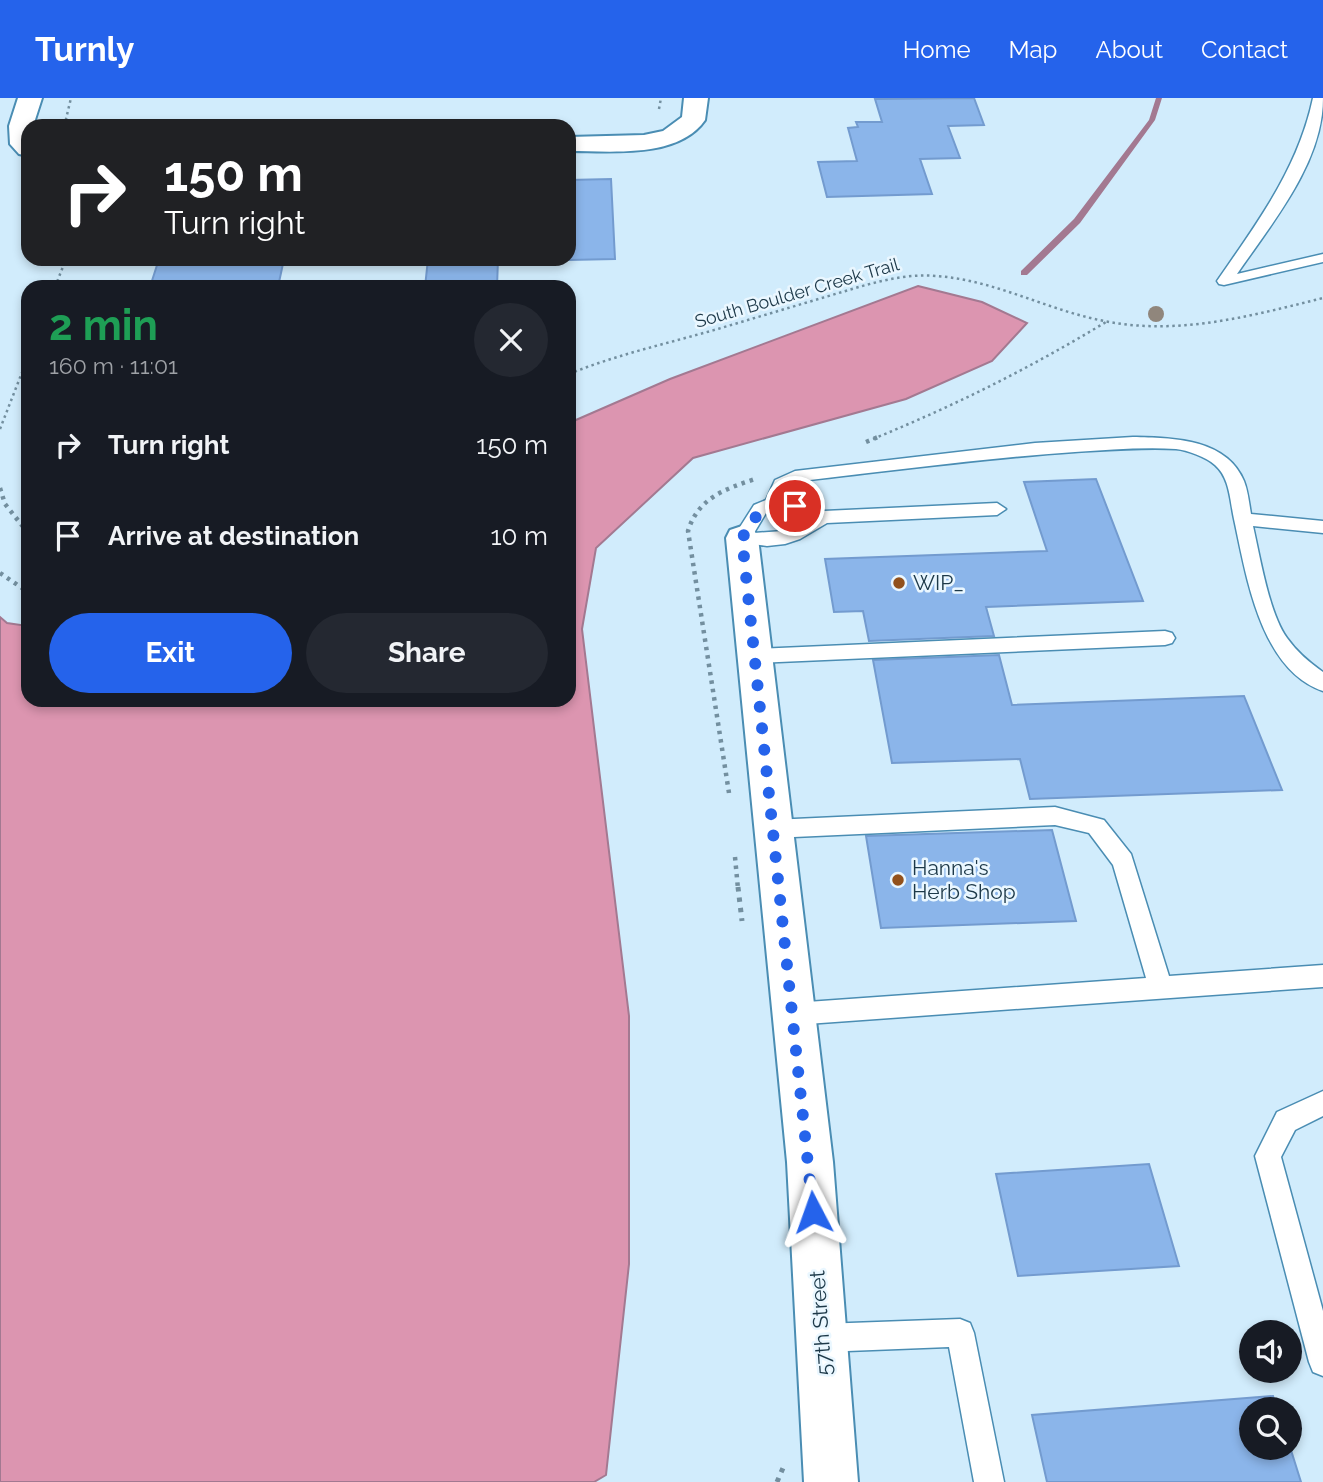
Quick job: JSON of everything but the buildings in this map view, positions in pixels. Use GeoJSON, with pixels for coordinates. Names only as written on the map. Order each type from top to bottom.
{"type":"FeatureCollection","features":[{"type":"Feature","properties":{"kind":"street"},"geometry":{"type":"LineString","coordinates":[[23,119],[30,98]]}},
{"type":"Feature","properties":{"kind":"street"},"geometry":{"type":"LineString","coordinates":[[576,144],[644,142],[671,136],[693,120],[696,98]]}},
{"type":"Feature","properties":{"kind":"street","name":"57th Street"},"geometry":{"type":"LineString","coordinates":[[742,538],[810,1162],[831,1482]]}},
{"type":"Feature","properties":{"kind":"lane"},"geometry":{"type":"LineString","coordinates":[[1320,98],[1316,121],[1301,164],[1224,281],[1323,258]]}},
{"type":"Feature","properties":{"kind":"lane"},"geometry":{"type":"LineString","coordinates":[[774,504],[777,486],[786,479],[810,474],[1035,449],[1133,443],[1179,444],[1199,450],[1221,461],[1235,481],[1257,579],[1268,619],[1278,641],[1299,665],[1323,683]]}},
{"type":"Feature","properties":{"kind":"lane"},"geometry":{"type":"LineString","coordinates":[[742,538],[760,509],[774,504],[795,506],[823,517],[997,509]]}},
{"type":"Feature","properties":{"kind":"lane"},"geometry":{"type":"LineString","coordinates":[[742,538],[784,539],[800,534],[823,517]]}},
{"type":"Feature","properties":{"kind":"lane"},"geometry":{"type":"LineString","coordinates":[[1243,519],[1323,527]]}},
{"type":"Feature","properties":{"kind":"lane"},"geometry":{"type":"LineString","coordinates":[[754,656],[1165,638]]}},
{"type":"Feature","properties":{"kind":"lane"},"geometry":{"type":"LineString","coordinates":[[772,829],[1055,816],[1096,826],[1123,861],[1161,988]]}},
{"type":"Feature","properties":{"kind":"lane"},"geometry":{"type":"LineString","coordinates":[[793,1014],[1323,976]]}},
{"type":"Feature","properties":{"kind":"lane"},"geometry":{"type":"LineString","coordinates":[[1323,1103],[1286,1121],[1268,1156],[1323,1362]]}},
{"type":"Feature","properties":{"kind":"lane"},"geometry":{"type":"LineString","coordinates":[[822,1338],[960,1333],[989,1482]]}},
{"type":"Feature","properties":{"kind":"path"},"geometry":{"type":"LineString","coordinates":[[66,119],[71,98]]}},
{"type":"Feature","properties":{"kind":"path","name":"South Boulder Creek Trail"},"geometry":{"type":"LineString","coordinates":[[576,372],[832,295],[892,278],[915,275],[939,276],[988,287],[1105,322],[1153,327],[1215,324],[1323,298]]}},
{"type":"Feature","properties":{"kind":"path"},"geometry":{"type":"LineString","coordinates":[[0,429],[21,375]]}},
{"type":"Feature","properties":{"kind":"path"},"geometry":{"type":"LineString","coordinates":[[0,488],[5,504],[21,524]]}},
{"type":"Feature","properties":{"kind":"path"},"geometry":{"type":"LineString","coordinates":[[0,573],[21,587]]}},
{"type":"Feature","properties":{"kind":"shaded area"},"geometry":{"type":"Polygon","coordinates":[[[918,286],[982,302],[1027,323],[992,361],[906,399],[693,458],[596,548],[582,629],[629,1016],[629,1264],[606,1475],[594,1482],[0,1482],[0,617],[7,623],[21,625],[21,707],[576,707],[576,420],[670,379],[918,286]]]}},
{"type":"Feature","properties":{"kind":"waterway"},"geometry":{"type":"LineString","coordinates":[[1024,273],[1077,221],[1152,120],[1159,98]]}},
{"type":"Feature","properties":{"kind":"place","name":"WIP_"},"geometry":{"type":"Point","coordinates":[899,583]}},
{"type":"Feature","properties":{"kind":"place","name":"Hanna's Herb Shop"},"geometry":{"type":"Point","coordinates":[898,880]}},
{"type":"Feature","properties":{"kind":"route"},"geometry":{"type":"LineString","coordinates":[[795,506],[774,504],[760,509],[742,538],[810,1162],[813,1212]]}}]}
